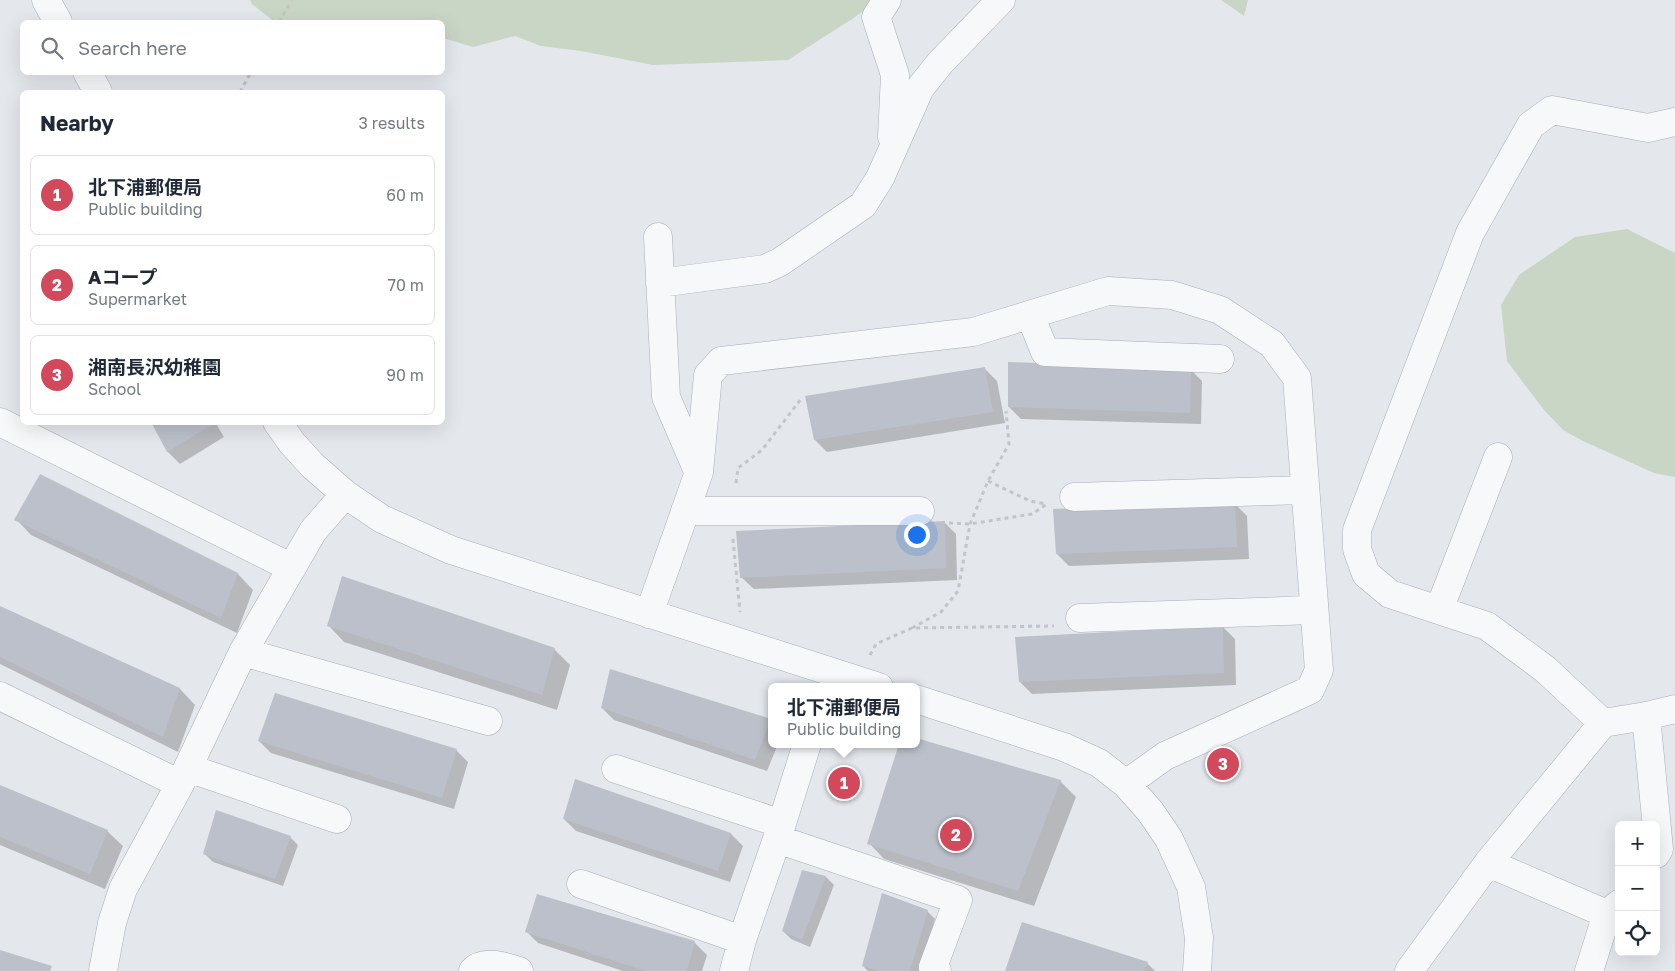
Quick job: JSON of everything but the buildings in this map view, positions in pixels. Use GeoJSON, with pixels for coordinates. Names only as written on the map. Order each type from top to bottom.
{"type":"FeatureCollection","features":[{"type":"Feature","properties":{"kind":"street"},"geometry":{"type":"LineString","coordinates":[[46,0],[57,20]]}},
{"type":"Feature","properties":{"kind":"street"},"geometry":{"type":"LineString","coordinates":[[887,0],[876,17],[895,75],[891,151]]}},
{"type":"Feature","properties":{"kind":"street"},"geometry":{"type":"LineString","coordinates":[[660,283],[765,269],[780,262],[863,205],[880,178],[920,88],[940,63],[1000,0]]}},
{"type":"Feature","properties":{"kind":"street"},"geometry":{"type":"LineString","coordinates":[[89,75],[97,90]]}},
{"type":"Feature","properties":{"kind":"street"},"geometry":{"type":"LineString","coordinates":[[1603,723],[1545,670],[1487,626],[1390,594],[1366,574],[1357,550],[1357,530],[1470,233],[1532,125],[1552,110],[1648,128],[1675,122]]}},
{"type":"Feature","properties":{"kind":"street"},"geometry":{"type":"LineString","coordinates":[[658,237],[666,397],[699,472]]}},
{"type":"Feature","properties":{"kind":"street"},"geometry":{"type":"LineString","coordinates":[[649,614],[699,472],[708,375],[721,361],[973,332],[1108,291],[1172,295],[1220,310],[1272,344],[1297,378],[1319,670],[1310,690],[1165,756],[1126,784]]}},
{"type":"Feature","properties":{"kind":"street"},"geometry":{"type":"LineString","coordinates":[[1030,315],[1045,352],[1220,359]]}},
{"type":"Feature","properties":{"kind":"street"},"geometry":{"type":"LineString","coordinates":[[0,422],[292,568]]}},
{"type":"Feature","properties":{"kind":"street"},"geometry":{"type":"LineString","coordinates":[[279,425],[312,465],[345,494],[382,519],[452,550],[649,614],[827,679],[861,683]]}},
{"type":"Feature","properties":{"kind":"street"},"geometry":{"type":"LineString","coordinates":[[1440,610],[1498,457]]}},
{"type":"Feature","properties":{"kind":"street"},"geometry":{"type":"LineString","coordinates":[[1074,497],[1305,490]]}},
{"type":"Feature","properties":{"kind":"street"},"geometry":{"type":"LineString","coordinates":[[103,971],[112,923],[123,889],[184,776],[243,652],[313,530],[345,494]]}},
{"type":"Feature","properties":{"kind":"street"},"geometry":{"type":"LineString","coordinates":[[685,511],[920,510]]}},
{"type":"Feature","properties":{"kind":"street"},"geometry":{"type":"LineString","coordinates":[[1069,622],[1314,610]]}},
{"type":"Feature","properties":{"kind":"street"},"geometry":{"type":"LineString","coordinates":[[243,652],[488,721]]}},
{"type":"Feature","properties":{"kind":"street"},"geometry":{"type":"LineString","coordinates":[[0,696],[184,776],[336,819]]}},
{"type":"Feature","properties":{"kind":"street"},"geometry":{"type":"LineString","coordinates":[[920,700],[1064,747],[1100,763],[1126,784],[1150,811],[1169,839],[1191,888],[1199,938],[1197,971]]}},
{"type":"Feature","properties":{"kind":"street"},"geometry":{"type":"LineString","coordinates":[[1409,971],[1488,863],[1603,723],[1675,709]]}},
{"type":"Feature","properties":{"kind":"street"},"geometry":{"type":"LineString","coordinates":[[1646,716],[1656,821]]}},
{"type":"Feature","properties":{"kind":"street"},"geometry":{"type":"LineString","coordinates":[[734,971],[742,940],[780,831],[806,748]]}},
{"type":"Feature","properties":{"kind":"street"},"geometry":{"type":"LineString","coordinates":[[616,769],[958,900],[934,967],[938,971]]}},
{"type":"Feature","properties":{"kind":"street"},"geometry":{"type":"LineString","coordinates":[[1488,863],[1613,909],[1589,971]]}},
{"type":"Feature","properties":{"kind":"street"},"geometry":{"type":"LineString","coordinates":[[581,884],[742,940]]}},
{"type":"Feature","properties":{"kind":"street"},"geometry":{"type":"LineString","coordinates":[[473,971],[476,968],[498,964],[519,971]]}},
{"type":"Feature","properties":{"kind":"path"},"geometry":{"type":"LineString","coordinates":[[280,20],[292,0]]}},
{"type":"Feature","properties":{"kind":"path"},"geometry":{"type":"LineString","coordinates":[[241,90],[250,75]]}},
{"type":"Feature","properties":{"kind":"path"},"geometry":{"type":"LineString","coordinates":[[869,683],[876,644],[912,628],[941,612],[958,591],[970,524],[988,481],[1009,444],[1006,411]]}},
{"type":"Feature","properties":{"kind":"path"},"geometry":{"type":"LineString","coordinates":[[949,524],[970,524],[1032,514],[1047,504],[1030,501],[988,481]]}},
{"type":"Feature","properties":{"kind":"path"},"geometry":{"type":"LineString","coordinates":[[912,628],[1069,622]]}},
{"type":"Feature","properties":{"kind":"green space"},"geometry":{"type":"Polygon","coordinates":[[[250,0],[879,0],[788,60],[653,65],[581,51],[541,46],[515,36],[473,47],[445,39],[445,20],[272,20],[252,4],[250,0]]]}},
{"type":"Feature","properties":{"kind":"green space"},"geometry":{"type":"Polygon","coordinates":[[[1221,0],[1248,0],[1244,16],[1221,0]]]}},
{"type":"Feature","properties":{"kind":"green space"},"geometry":{"type":"Polygon","coordinates":[[[1627,229],[1675,253],[1675,477],[1654,473],[1563,430],[1544,410],[1507,361],[1501,305],[1519,275],[1575,237],[1627,229]]]}},
{"type":"Feature","properties":{"kind":"place","name":"湘南長沢幼稚園"},"geometry":{"type":"Point","coordinates":[1223,764]}},
{"type":"Feature","properties":{"kind":"place","name":"北下浦郵便局"},"geometry":{"type":"Point","coordinates":[844,783]}},
{"type":"Feature","properties":{"kind":"place","name":"Aコープ"},"geometry":{"type":"Point","coordinates":[956,835]}}]}
